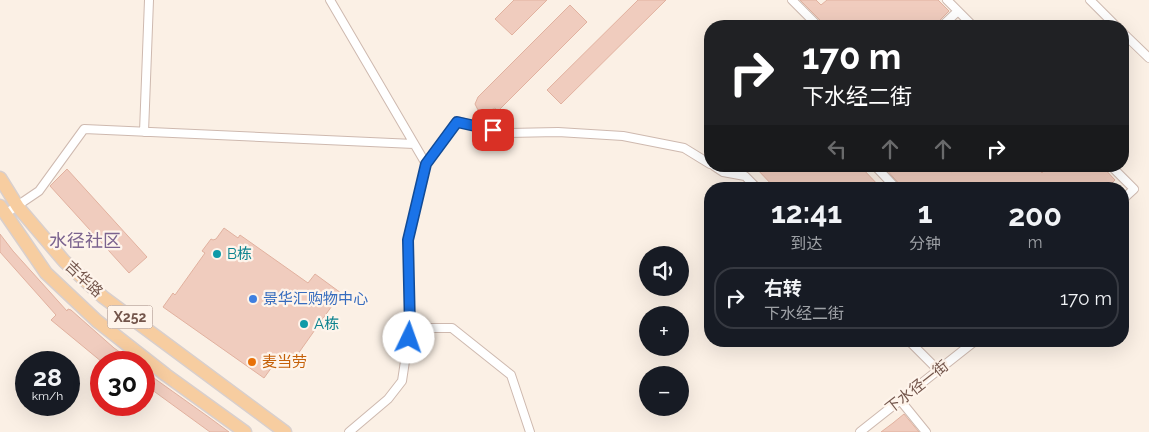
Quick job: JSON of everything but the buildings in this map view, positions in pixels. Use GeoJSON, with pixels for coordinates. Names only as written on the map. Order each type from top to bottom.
{"type":"FeatureCollection","features":[{"type":"Feature","properties":{"kind":"main road","name":"吉华路"},"geometry":{"type":"LineString","coordinates":[[0,178],[18,207],[64,261],[103,297],[285,432]]}},
{"type":"Feature","properties":{"kind":"main road","name":"吉华路"},"geometry":{"type":"LineString","coordinates":[[3,210],[46,273],[97,321],[245,432]]}},
{"type":"Feature","properties":{"kind":"street"},"geometry":{"type":"LineString","coordinates":[[144,132],[149,0]]}},
{"type":"Feature","properties":{"kind":"street"},"geometry":{"type":"LineString","coordinates":[[330,0],[426,164]]}},
{"type":"Feature","properties":{"kind":"street"},"geometry":{"type":"LineString","coordinates":[[792,0],[812,20]]}},
{"type":"Feature","properties":{"kind":"street"},"geometry":{"type":"LineString","coordinates":[[947,0],[967,20]]}},
{"type":"Feature","properties":{"kind":"street"},"geometry":{"type":"LineString","coordinates":[[1090,0],[1110,20]]}},
{"type":"Feature","properties":{"kind":"street"},"geometry":{"type":"LineString","coordinates":[[948,20],[958,11]]}},
{"type":"Feature","properties":{"kind":"street"},"geometry":{"type":"LineString","coordinates":[[1129,39],[1149,58]]}},
{"type":"Feature","properties":{"kind":"street"},"geometry":{"type":"LineString","coordinates":[[349,432],[388,398],[402,381],[410,328],[408,240],[426,164],[457,122],[504,133],[558,132],[623,136],[684,148],[704,160]]}},
{"type":"Feature","properties":{"kind":"street"},"geometry":{"type":"LineString","coordinates":[[3,210],[18,207],[39,190],[84,129],[414,144]]}},
{"type":"Feature","properties":{"kind":"street"},"geometry":{"type":"LineString","coordinates":[[723,172],[745,176],[751,182]]}},
{"type":"Feature","properties":{"kind":"street"},"geometry":{"type":"LineString","coordinates":[[881,172],[890,182]]}},
{"type":"Feature","properties":{"kind":"street"},"geometry":{"type":"LineString","coordinates":[[1117,172],[1127,182]]}},
{"type":"Feature","properties":{"kind":"street"},"geometry":{"type":"LineString","coordinates":[[1129,184],[1134,189],[1129,194]]}},
{"type":"Feature","properties":{"kind":"street"},"geometry":{"type":"LineString","coordinates":[[410,328],[452,328],[511,375],[530,432]]}},
{"type":"Feature","properties":{"kind":"street"},"geometry":{"type":"LineString","coordinates":[[915,347],[938,370]]}},
{"type":"Feature","properties":{"kind":"street","name":"下水径一街"},"geometry":{"type":"LineString","coordinates":[[860,432],[967,347]]}},
{"type":"Feature","properties":{"kind":"street"},"geometry":{"type":"LineString","coordinates":[[900,400],[926,432]]}},
{"type":"Feature","properties":{"kind":"place","name":"B栋"},"geometry":{"type":"Point","coordinates":[217,254]}},
{"type":"Feature","properties":{"kind":"place","name":"景华汇购物中心"},"geometry":{"type":"Point","coordinates":[253,299]}},
{"type":"Feature","properties":{"kind":"place","name":"A栋"},"geometry":{"type":"Point","coordinates":[304,324]}},
{"type":"Feature","properties":{"kind":"place","name":"麦当劳"},"geometry":{"type":"Point","coordinates":[252,362]}},
{"type":"Feature","properties":{"kind":"district","name":"水径社区"},"geometry":{"type":"Point","coordinates":[85,240]}},
{"type":"Feature","properties":{"kind":"route"},"geometry":{"type":"LineString","coordinates":[[409,338],[408,240],[426,164],[457,122],[493,130]]}}]}
